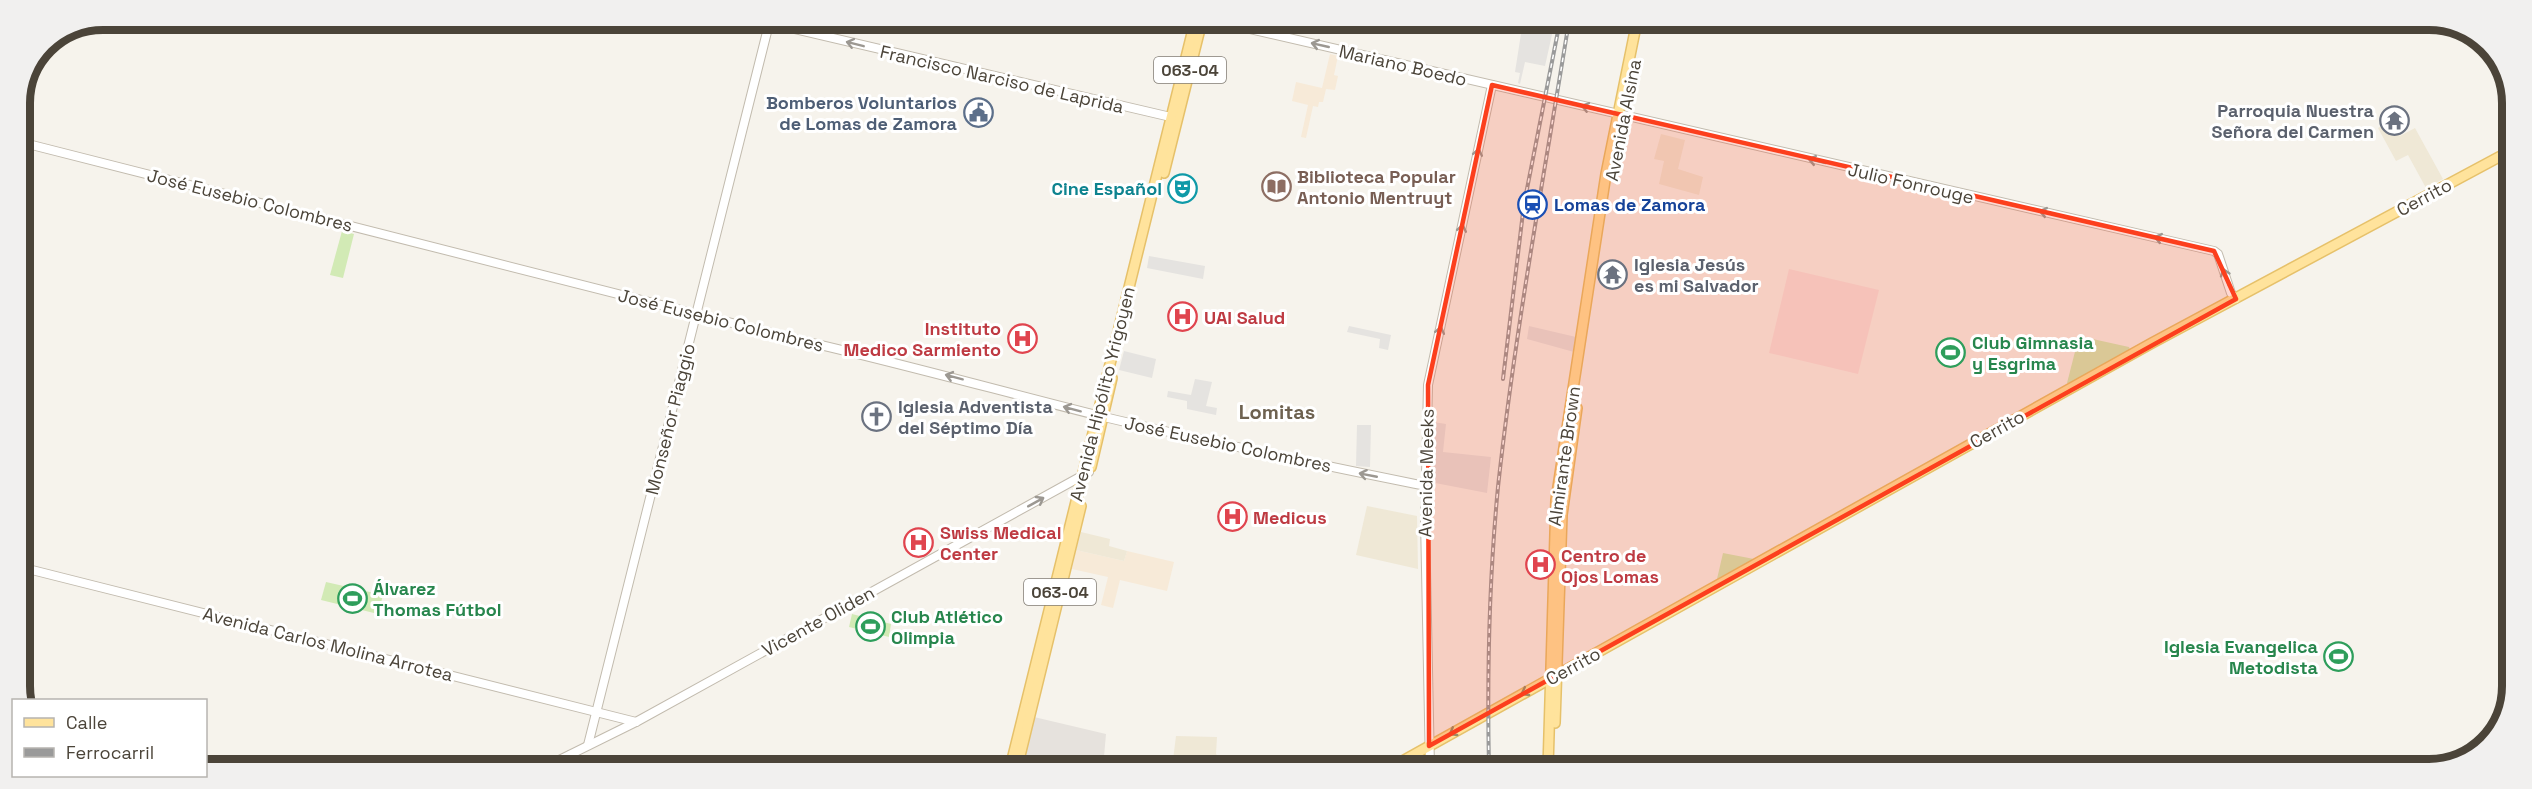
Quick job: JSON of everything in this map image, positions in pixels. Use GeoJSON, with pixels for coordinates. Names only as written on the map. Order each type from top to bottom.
{"type":"FeatureCollection","features":[{"type":"Feature","properties":{"kind":"main road","name":"Avenida Hipólito Yrigoyen"},"geometry":{"type":"LineString","coordinates":[[1175,118],[1193,30]]}},
{"type":"Feature","properties":{"kind":"main road","name":"Avenida Hipólito Yrigoyen"},"geometry":{"type":"LineString","coordinates":[[1019,759],[1100,416],[1199,30]]}},
{"type":"Feature","properties":{"kind":"main road","name":"Avenida Alsina"},"geometry":{"type":"LineString","coordinates":[[1602,219],[1635,30]]}},
{"type":"Feature","properties":{"kind":"main road","name":"Avenida Alsina"},"geometry":{"type":"LineString","coordinates":[[1620,116],[1640,30]]}},
{"type":"Feature","properties":{"kind":"main road","name":"Cerrito"},"geometry":{"type":"LineString","coordinates":[[1406,759],[2128,356],[2502,155]]}},
{"type":"Feature","properties":{"kind":"main road","name":"Almirante Brown"},"geometry":{"type":"LineString","coordinates":[[1548,759],[1564,499],[1602,219]]}},
{"type":"Feature","properties":{"kind":"main road","name":"Avenida Hipólito Yrigoyen"},"geometry":{"type":"LineString","coordinates":[[1012,759],[1086,474]]}},
{"type":"Feature","properties":{"kind":"main road","name":"Almirante Brown"},"geometry":{"type":"LineString","coordinates":[[1553,677],[1554,759]]}},
{"type":"Feature","properties":{"kind":"street","name":"Monseñor Piaggio"},"geometry":{"type":"LineString","coordinates":[[588,745],[768,30]]}},
{"type":"Feature","properties":{"kind":"street","name":"Francisco Narciso de Laprida"},"geometry":{"type":"LineString","coordinates":[[804,30],[1175,118]]}},
{"type":"Feature","properties":{"kind":"street","name":"Mariano Boedo"},"geometry":{"type":"LineString","coordinates":[[1254,30],[1556,100]]}},
{"type":"Feature","properties":{"kind":"street","name":"Avenida Meeks"},"geometry":{"type":"LineString","coordinates":[[1430,759],[1425,486],[1428,386],[1492,85]]}},
{"type":"Feature","properties":{"kind":"street","name":"Julio Fonrouge"},"geometry":{"type":"LineString","coordinates":[[1556,100],[1909,183],[2214,251],[2218,254],[2231,293],[2236,298]]}},
{"type":"Feature","properties":{"kind":"street","name":"José Eusebio Colombres"},"geometry":{"type":"LineString","coordinates":[[30,145],[1100,416],[1225,445],[1425,486]]}},
{"type":"Feature","properties":{"kind":"street","name":"Vicente Oliden"},"geometry":{"type":"LineString","coordinates":[[560,759],[636,722],[1086,474]]}},
{"type":"Feature","properties":{"kind":"street","name":"Avenida Carlos Molina Arrotea"},"geometry":{"type":"LineString","coordinates":[[30,569],[636,722]]}},
{"type":"Feature","properties":{"kind":"street"},"geometry":{"type":"LineString","coordinates":[[570,754],[575,759]]}},
{"type":"Feature","properties":{"kind":"highlighted area"},"geometry":{"type":"Polygon","coordinates":[[[1492,85],[2214,251],[2236,299],[1429,746],[1428,385],[1492,85]]]}},
{"type":"Feature","properties":{"kind":"shaded area"},"geometry":{"type":"Polygon","coordinates":[[[1522,30],[1553,30],[1545,66],[1525,62],[1520,84],[1518,83],[1520,73],[1515,72],[1522,30]]]}},
{"type":"Feature","properties":{"kind":"shaded area"},"geometry":{"type":"Polygon","coordinates":[[[1330,54],[1338,56],[1334,75],[1338,76],[1335,90],[1326,89],[1323,102],[1319,102],[1318,107],[1313,106],[1306,138],[1301,137],[1308,105],[1292,101],[1296,82],[1322,88],[1330,54]]]}},
{"type":"Feature","properties":{"kind":"shaded area"},"geometry":{"type":"Polygon","coordinates":[[[2391,121],[2400,136],[2415,128],[2443,179],[2426,188],[2408,155],[2396,161],[2378,128],[2391,121]]]}},
{"type":"Feature","properties":{"kind":"shaded area"},"geometry":{"type":"Polygon","coordinates":[[[1661,134],[1685,140],[1678,169],[1703,177],[1699,195],[1659,184],[1664,161],[1654,159],[1661,134]]]}},
{"type":"Feature","properties":{"kind":"shaded area"},"geometry":{"type":"Polygon","coordinates":[[[1149,256],[1205,266],[1203,279],[1147,268],[1149,256]]]}},
{"type":"Feature","properties":{"kind":"shaded area"},"geometry":{"type":"Polygon","coordinates":[[[1789,269],[1879,290],[1858,374],[1769,353],[1789,269]]]}},
{"type":"Feature","properties":{"kind":"shaded area"},"geometry":{"type":"Polygon","coordinates":[[[1349,326],[1391,335],[1388,350],[1379,348],[1380,339],[1347,332],[1349,326]]]}},
{"type":"Feature","properties":{"kind":"shaded area"},"geometry":{"type":"Polygon","coordinates":[[[1529,326],[1576,337],[1574,352],[1527,339],[1529,326]]]}},
{"type":"Feature","properties":{"kind":"shaded area"},"geometry":{"type":"Polygon","coordinates":[[[1124,351],[1156,359],[1152,378],[1119,370],[1124,351]]]}},
{"type":"Feature","properties":{"kind":"shaded area"},"geometry":{"type":"Polygon","coordinates":[[[1195,379],[1212,382],[1206,406],[1217,408],[1216,415],[1187,409],[1187,401],[1167,397],[1168,391],[1191,395],[1195,379]]]}},
{"type":"Feature","properties":{"kind":"shaded area"},"geometry":{"type":"Polygon","coordinates":[[[1433,422],[1446,424],[1443,452],[1491,457],[1487,493],[1430,482],[1433,422]]]}},
{"type":"Feature","properties":{"kind":"shaded area"},"geometry":{"type":"Polygon","coordinates":[[[1357,425],[1371,425],[1370,467],[1356,466],[1357,425]]]}},
{"type":"Feature","properties":{"kind":"shaded area"},"geometry":{"type":"Polygon","coordinates":[[[1367,506],[1417,516],[1418,569],[1356,555],[1367,506]]]}},
{"type":"Feature","properties":{"kind":"shaded area"},"geometry":{"type":"Polygon","coordinates":[[[1081,532],[1110,539],[1109,546],[1127,551],[1124,561],[1076,550],[1081,532]]]}},
{"type":"Feature","properties":{"kind":"shaded area"},"geometry":{"type":"Polygon","coordinates":[[[1076,550],[1124,561],[1127,551],[1174,562],[1167,591],[1120,580],[1113,608],[1101,605],[1108,577],[1072,569],[1076,550]]]}},
{"type":"Feature","properties":{"kind":"shaded area"},"geometry":{"type":"Polygon","coordinates":[[[1034,717],[1106,734],[1104,759],[1024,759],[1034,717]]]}},
{"type":"Feature","properties":{"kind":"shaded area"},"geometry":{"type":"Polygon","coordinates":[[[1176,736],[1217,737],[1216,754],[1220,759],[1173,759],[1176,736]]]}},
{"type":"Feature","properties":{"kind":"green space"},"geometry":{"type":"Polygon","coordinates":[[[342,231],[354,234],[343,278],[330,275],[342,231]]]}},
{"type":"Feature","properties":{"kind":"green space"},"geometry":{"type":"Polygon","coordinates":[[[2079,336],[2129,347],[2130,350],[2067,383],[2079,336]]]}},
{"type":"Feature","properties":{"kind":"green space"},"geometry":{"type":"Polygon","coordinates":[[[1723,553],[1754,559],[1717,579],[1723,553]]]}},
{"type":"Feature","properties":{"kind":"green space","name":"Álvarez Thomas Fútbol"},"geometry":{"type":"Polygon","coordinates":[[[326,582],[383,595],[378,614],[321,600],[326,582]]]}},
{"type":"Feature","properties":{"kind":"green space","name":"Club Atlético Olimpia"},"geometry":{"type":"Polygon","coordinates":[[[852,614],[891,624],[889,637],[849,627],[852,614]]]}},
{"type":"Feature","properties":{"kind":"railway"},"geometry":{"type":"LineString","coordinates":[[1503,379],[1524,204],[1558,30]]}},
{"type":"Feature","properties":{"kind":"railway"},"geometry":{"type":"LineString","coordinates":[[1489,759],[1489,628],[1498,487],[1521,312],[1568,30]]}},
{"type":"Feature","properties":{"kind":"place","name":"Bomberos Voluntarios de Lomas de Zamora"},"geometry":{"type":"Point","coordinates":[978,112]}},
{"type":"Feature","properties":{"kind":"place","name":"Parroquia Nuestra Señora del Carmen"},"geometry":{"type":"Point","coordinates":[2395,120]}},
{"type":"Feature","properties":{"kind":"place","name":"Biblioteca Popular Antonio Mentruyt"},"geometry":{"type":"Point","coordinates":[1276,186]}},
{"type":"Feature","properties":{"kind":"place","name":"Cine Español"},"geometry":{"type":"Point","coordinates":[1183,188]}},
{"type":"Feature","properties":{"kind":"place","name":"Lomas de Zamora"},"geometry":{"type":"Point","coordinates":[1533,204]}},
{"type":"Feature","properties":{"kind":"place","name":"Iglesia Jesús es mi Salvador"},"geometry":{"type":"Point","coordinates":[1613,274]}},
{"type":"Feature","properties":{"kind":"place","name":"UAI Salud"},"geometry":{"type":"Point","coordinates":[1183,317]}},
{"type":"Feature","properties":{"kind":"place","name":"Instituto Medico Sarmiento"},"geometry":{"type":"Point","coordinates":[1022,338]}},
{"type":"Feature","properties":{"kind":"place","name":"Club Gimnasia y Esgrima"},"geometry":{"type":"Point","coordinates":[1951,352]}},
{"type":"Feature","properties":{"kind":"place","name":"Iglesia Adventista del Séptimo Día"},"geometry":{"type":"Point","coordinates":[877,416]}},
{"type":"Feature","properties":{"kind":"place","name":"Medicus"},"geometry":{"type":"Point","coordinates":[1232,517]}},
{"type":"Feature","properties":{"kind":"place","name":"Swiss Medical Center"},"geometry":{"type":"Point","coordinates":[919,542]}},
{"type":"Feature","properties":{"kind":"place","name":"Centro de Ojos Lomas"},"geometry":{"type":"Point","coordinates":[1540,565]}},
{"type":"Feature","properties":{"kind":"place","name":"Álvarez Thomas Fútbol"},"geometry":{"type":"Point","coordinates":[352,598]}},
{"type":"Feature","properties":{"kind":"place","name":"Club Atlético Olimpia"},"geometry":{"type":"Point","coordinates":[870,626]}},
{"type":"Feature","properties":{"kind":"place","name":"Iglesia Evangelica Metodista"},"geometry":{"type":"Point","coordinates":[2339,656]}},
{"type":"Feature","properties":{"kind":"district","name":"Lomitas"},"geometry":{"type":"Point","coordinates":[1277,412]}}]}
